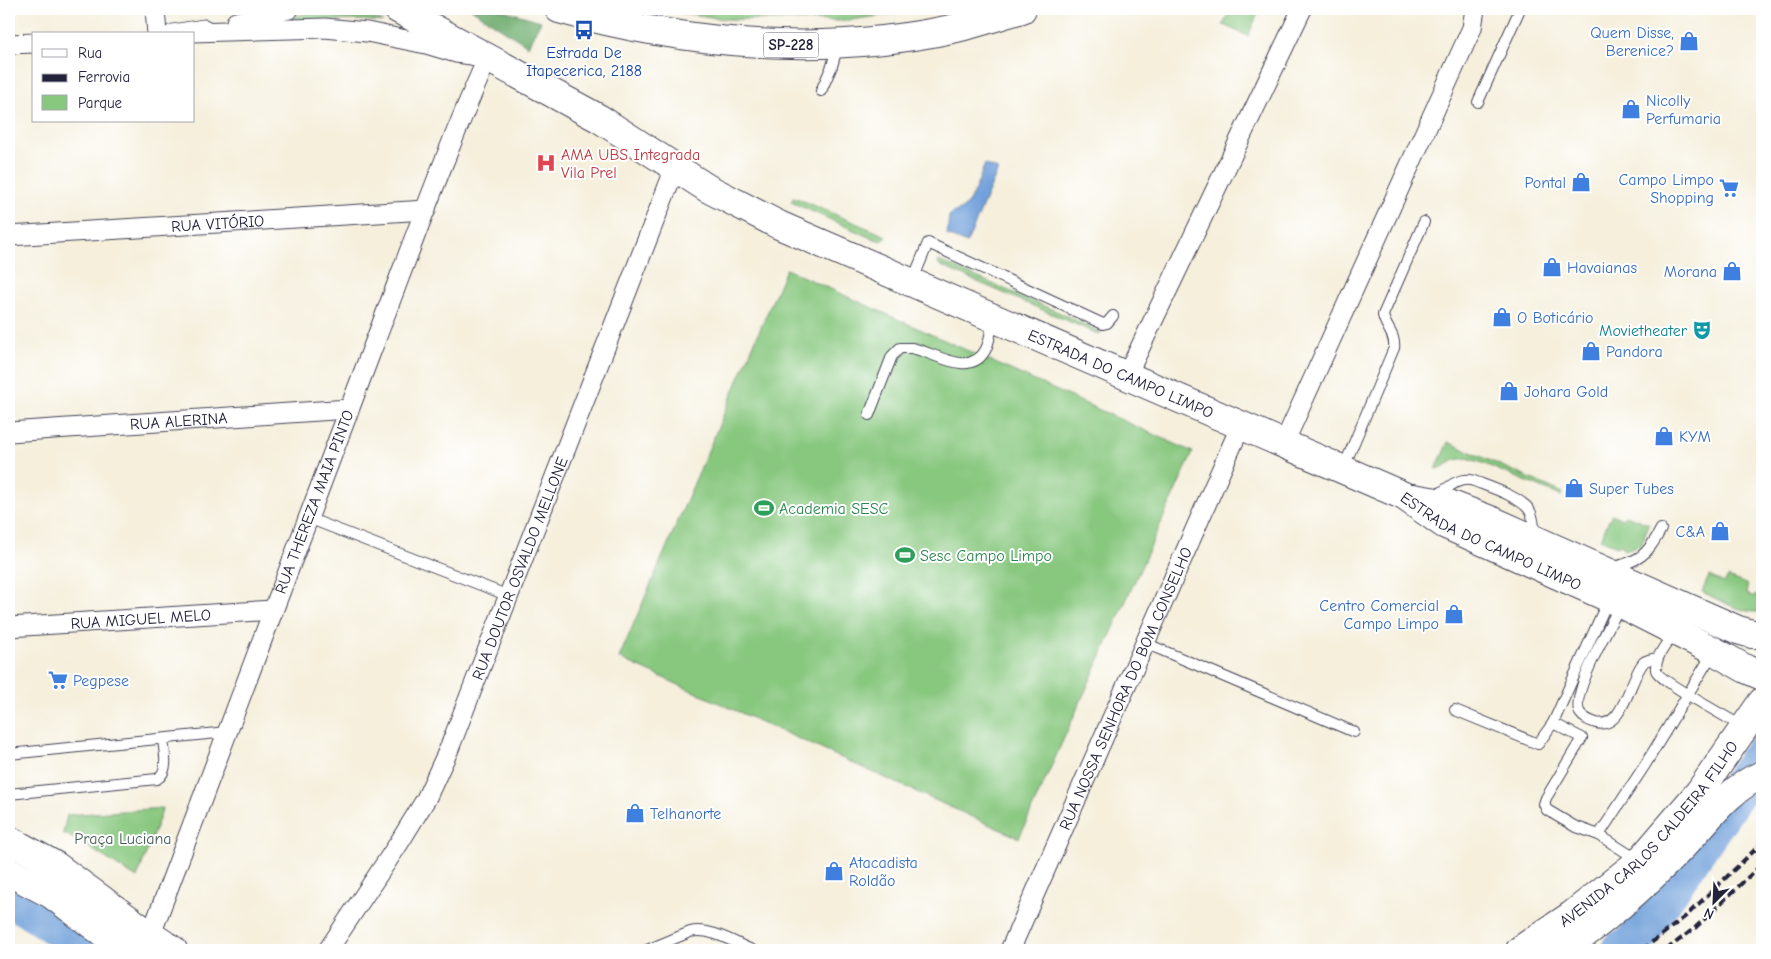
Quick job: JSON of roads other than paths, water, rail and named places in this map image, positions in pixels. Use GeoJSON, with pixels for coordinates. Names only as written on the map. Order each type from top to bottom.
{"type":"FeatureCollection","features":[{"type":"Feature","properties":{"kind":"main road","name":"ESTRADA DO CAMPO LIMPO"},"geometry":{"type":"LineString","coordinates":[[398,9],[600,119],[706,188],[778,225],[1128,375],[1343,470],[1417,499],[1444,524],[1615,601],[1762,676]]}},
{"type":"Feature","properties":{"kind":"main road","name":"ESTRADA DO CAMPO LIMPO"},"geometry":{"type":"LineString","coordinates":[[437,9],[488,57]]}},
{"type":"Feature","properties":{"kind":"main road","name":"SP-228"},"geometry":{"type":"LineString","coordinates":[[559,9],[592,18],[680,36],[797,45],[890,40],[957,28],[1022,9]]}},
{"type":"Feature","properties":{"kind":"main road"},"geometry":{"type":"LineString","coordinates":[[1417,499],[1449,504],[1738,630],[1752,634],[1762,634]]}},
{"type":"Feature","properties":{"kind":"main road","name":"AVENIDA CARLOS CALDEIRA FILHO"},"geometry":{"type":"LineString","coordinates":[[1520,950],[1580,909],[1640,861],[1700,791],[1762,702]]}},
{"type":"Feature","properties":{"kind":"main road","name":"AVENIDA CARLOS CALDEIRA FILHO"},"geometry":{"type":"LineString","coordinates":[[1562,950],[1588,932],[1632,896],[1684,845],[1733,792],[1762,775]]}},
{"type":"Feature","properties":{"kind":"main road"},"geometry":{"type":"LineString","coordinates":[[9,840],[56,866],[148,943],[174,950]]}},
{"type":"Feature","properties":{"kind":"main road"},"geometry":{"type":"LineString","coordinates":[[9,872],[51,894],[126,950]]}},
{"type":"Feature","properties":{"kind":"street"},"geometry":{"type":"LineString","coordinates":[[155,9],[157,32]]}},
{"type":"Feature","properties":{"kind":"street"},"geometry":{"type":"LineString","coordinates":[[187,32],[289,9]]}},
{"type":"Feature","properties":{"kind":"street"},"geometry":{"type":"LineString","coordinates":[[1128,375],[1302,9]]}},
{"type":"Feature","properties":{"kind":"street"},"geometry":{"type":"LineString","coordinates":[[1284,443],[1472,28],[1475,9]]}},
{"type":"Feature","properties":{"kind":"street"},"geometry":{"type":"LineString","coordinates":[[195,33],[325,28],[397,37],[456,53],[488,57]]}},
{"type":"Feature","properties":{"kind":"street"},"geometry":{"type":"LineString","coordinates":[[9,44],[32,43]]}},
{"type":"Feature","properties":{"kind":"street","name":"RUA THEREZA MAIA PINTO"},"geometry":{"type":"LineString","coordinates":[[148,943],[349,409],[488,57]]}},
{"type":"Feature","properties":{"kind":"street","name":"RUA DOUTOR OSVALDO MELLONE"},"geometry":{"type":"LineString","coordinates":[[328,950],[399,843],[426,798],[458,727],[675,168]]}},
{"type":"Feature","properties":{"kind":"street","name":"RUA VITÓRIO"},"geometry":{"type":"LineString","coordinates":[[9,236],[426,210]]}},
{"type":"Feature","properties":{"kind":"street","name":"RUA ALERINA"},"geometry":{"type":"LineString","coordinates":[[9,432],[349,409]]}},
{"type":"Feature","properties":{"kind":"street","name":"RUA NOSSA SENHORA DO BOM CONSELHO"},"geometry":{"type":"LineString","coordinates":[[1010,950],[1241,425]]}},
{"type":"Feature","properties":{"kind":"street","name":"RUA MIGUEL MELO"},"geometry":{"type":"LineString","coordinates":[[9,627],[273,610]]}},
{"type":"Feature","properties":{"kind":"lane"},"geometry":{"type":"LineString","coordinates":[[1478,102],[1520,9]]}},
{"type":"Feature","properties":{"kind":"lane"},"geometry":{"type":"LineString","coordinates":[[820,91],[832,66],[838,44]]}},
{"type":"Feature","properties":{"kind":"lane"},"geometry":{"type":"LineString","coordinates":[[1343,470],[1394,348],[1394,340],[1384,315],[1424,222]]}},
{"type":"Feature","properties":{"kind":"lane"},"geometry":{"type":"LineString","coordinates":[[912,283],[928,244],[1103,324],[1107,323],[1113,316]]}},
{"type":"Feature","properties":{"kind":"lane"},"geometry":{"type":"LineString","coordinates":[[869,414],[892,356],[900,348],[912,348],[961,364],[972,362],[986,349],[993,318]]}},
{"type":"Feature","properties":{"kind":"lane"},"geometry":{"type":"LineString","coordinates":[[308,518],[509,596]]}},
{"type":"Feature","properties":{"kind":"lane"},"geometry":{"type":"LineString","coordinates":[[1603,570],[1629,563],[1645,554],[1653,545],[1661,529]]}},
{"type":"Feature","properties":{"kind":"lane"},"geometry":{"type":"LineString","coordinates":[[1615,601],[1579,696],[1579,711],[1589,720],[1607,724],[1619,713],[1637,671],[1646,660],[1658,658]]}},
{"type":"Feature","properties":{"kind":"lane"},"geometry":{"type":"LineString","coordinates":[[1455,710],[1538,744],[1553,723],[1615,601]]}},
{"type":"Feature","properties":{"kind":"lane"},"geometry":{"type":"LineString","coordinates":[[1676,631],[1658,658],[1656,670],[1659,676],[1745,728]]}},
{"type":"Feature","properties":{"kind":"lane"},"geometry":{"type":"LineString","coordinates":[[1145,643],[1354,732]]}},
{"type":"Feature","properties":{"kind":"lane"},"geometry":{"type":"LineString","coordinates":[[1599,835],[1714,651]]}},
{"type":"Feature","properties":{"kind":"lane"},"geometry":{"type":"LineString","coordinates":[[1553,723],[1582,738],[1544,804],[1548,810],[1574,826],[1599,835],[1640,861]]}},
{"type":"Feature","properties":{"kind":"lane"},"geometry":{"type":"LineString","coordinates":[[9,754],[227,732]]}},
{"type":"Feature","properties":{"kind":"lane"},"geometry":{"type":"LineString","coordinates":[[9,794],[156,779],[160,777],[165,768],[163,738]]}},
{"type":"Feature","properties":{"kind":"lane"},"geometry":{"type":"LineString","coordinates":[[647,950],[698,930],[709,932],[752,950]]}},
{"type":"Feature","properties":{"kind":"water"},"geometry":{"type":"Polygon","coordinates":[[[985,164],[998,170],[967,243],[947,235],[949,216],[964,207],[969,201],[985,164]]]}},
{"type":"Feature","properties":{"kind":"waterway"},"geometry":{"type":"LineString","coordinates":[[1621,950],[1630,948],[1762,754]]}},
{"type":"Feature","properties":{"kind":"waterway"},"geometry":{"type":"LineString","coordinates":[[9,896],[93,950]]}},
{"type":"Feature","properties":{"kind":"railway"},"geometry":{"type":"LineString","coordinates":[[1642,950],[1686,916],[1762,843]]}},
{"type":"Feature","properties":{"kind":"railway"},"geometry":{"type":"LineString","coordinates":[[1666,950],[1695,928],[1762,864]]}},
{"type":"Feature","properties":{"kind":"place","name":"Estrada De Itapecerica, 2188"},"geometry":{"type":"Point","coordinates":[584,30]}},
{"type":"Feature","properties":{"kind":"place","name":"Quem Disse, Berenice?"},"geometry":{"type":"Point","coordinates":[1689,41]}},
{"type":"Feature","properties":{"kind":"place","name":"Nicolly Perfumaria"},"geometry":{"type":"Point","coordinates":[1631,109]}},
{"type":"Feature","properties":{"kind":"place","name":"AMA UBS Integrada Vila Prel"},"geometry":{"type":"Point","coordinates":[546,163]}},
{"type":"Feature","properties":{"kind":"place","name":"Pontal"},"geometry":{"type":"Point","coordinates":[1581,182]}},
{"type":"Feature","properties":{"kind":"place","name":"Campo Limpo Shopping"},"geometry":{"type":"Point","coordinates":[1729,188]}},
{"type":"Feature","properties":{"kind":"place","name":"Havaianas"},"geometry":{"type":"Point","coordinates":[1552,267]}},
{"type":"Feature","properties":{"kind":"place","name":"Morana"},"geometry":{"type":"Point","coordinates":[1732,271]}},
{"type":"Feature","properties":{"kind":"place","name":"O Boticário"},"geometry":{"type":"Point","coordinates":[1502,317]}},
{"type":"Feature","properties":{"kind":"place","name":"Movietheater"},"geometry":{"type":"Point","coordinates":[1702,330]}},
{"type":"Feature","properties":{"kind":"place","name":"Pandora"},"geometry":{"type":"Point","coordinates":[1591,351]}},
{"type":"Feature","properties":{"kind":"place","name":"Johara Gold"},"geometry":{"type":"Point","coordinates":[1509,391]}},
{"type":"Feature","properties":{"kind":"place","name":"KYM"},"geometry":{"type":"Point","coordinates":[1664,436]}},
{"type":"Feature","properties":{"kind":"place","name":"Super Tubes"},"geometry":{"type":"Point","coordinates":[1574,488]}},
{"type":"Feature","properties":{"kind":"place","name":"Academia SESC"},"geometry":{"type":"Point","coordinates":[764,508]}},
{"type":"Feature","properties":{"kind":"place","name":"C&A"},"geometry":{"type":"Point","coordinates":[1720,531]}},
{"type":"Feature","properties":{"kind":"place","name":"Sesc Campo Limpo"},"geometry":{"type":"Point","coordinates":[905,555]}},
{"type":"Feature","properties":{"kind":"place","name":"Centro Comercial Campo Limpo"},"geometry":{"type":"Point","coordinates":[1454,614]}},
{"type":"Feature","properties":{"kind":"place","name":"Pegpese"},"geometry":{"type":"Point","coordinates":[58,680]}},
{"type":"Feature","properties":{"kind":"place","name":"Telhanorte"},"geometry":{"type":"Point","coordinates":[635,813]}},
{"type":"Feature","properties":{"kind":"place","name":"Atacadista Roldão"},"geometry":{"type":"Point","coordinates":[834,871]}},
{"type":"Feature","properties":{"kind":"park label","name":"Praça Luciana"},"geometry":{"type":"Point","coordinates":[123,838]}}]}
